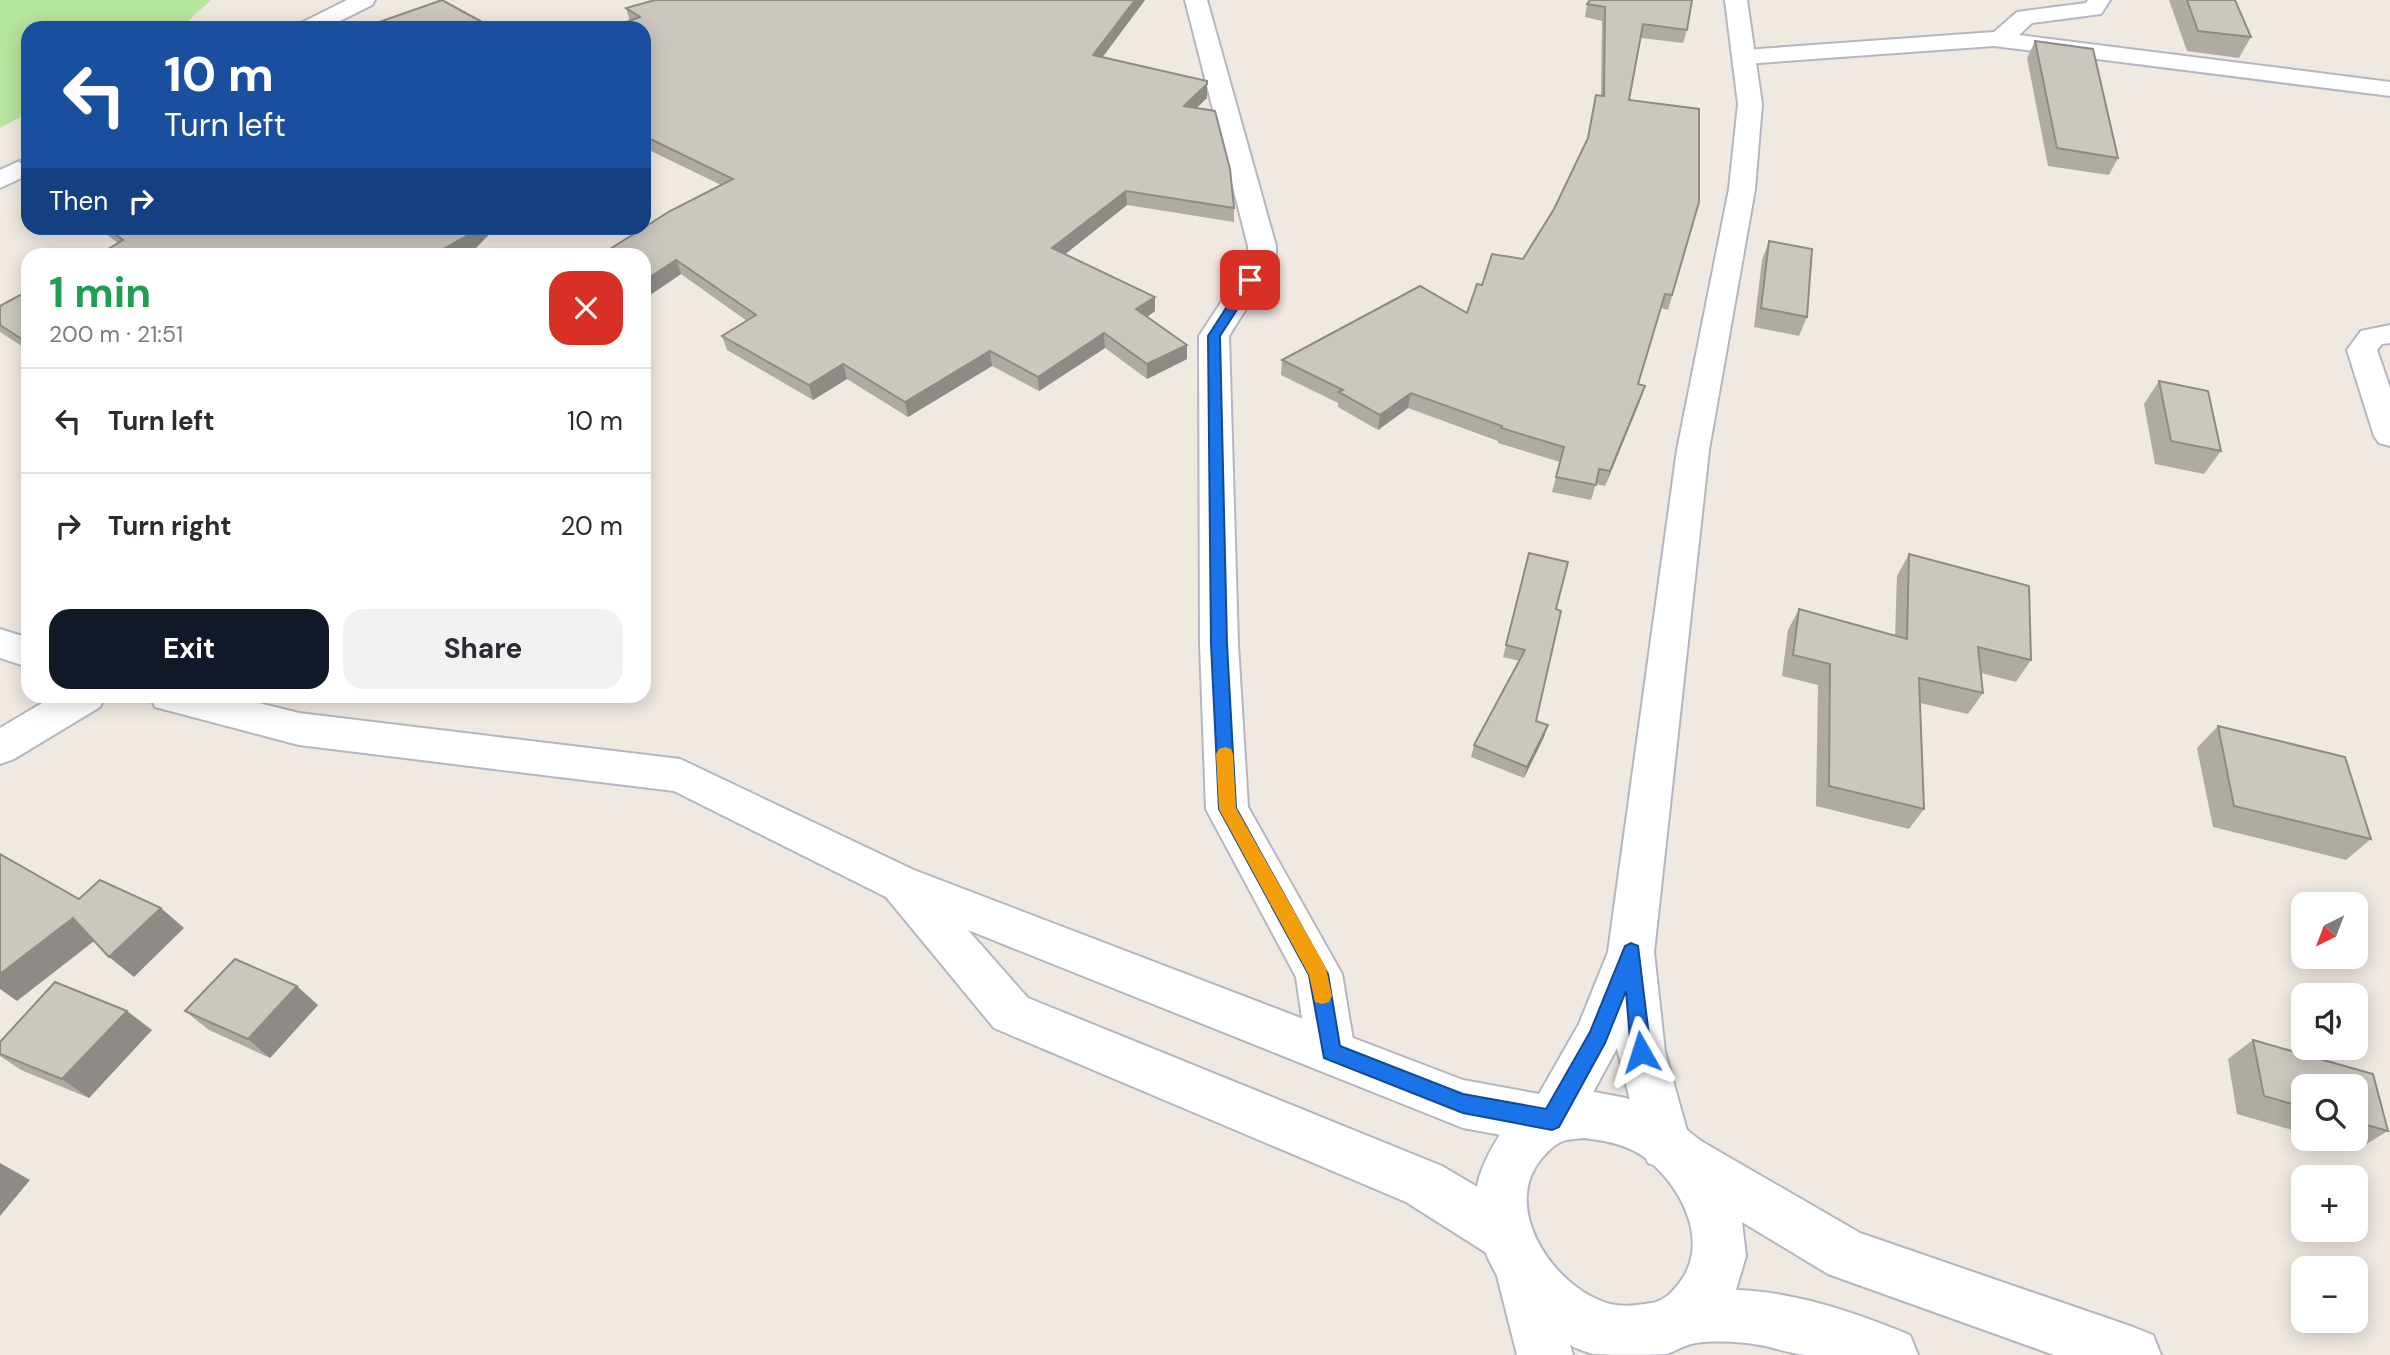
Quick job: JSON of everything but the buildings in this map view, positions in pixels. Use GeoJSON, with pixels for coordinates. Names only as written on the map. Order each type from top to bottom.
{"type":"FeatureCollection","features":[{"type":"Feature","properties":{"kind":"street"},"geometry":{"type":"LineString","coordinates":[[323,21],[364,0]]}},
{"type":"Feature","properties":{"kind":"street"},"geometry":{"type":"LineString","coordinates":[[1196,0],[1262,246],[1262,261],[1214,336],[1219,644],[1227,809],[1319,974],[1331,1052]]}},
{"type":"Feature","properties":{"kind":"street"},"geometry":{"type":"LineString","coordinates":[[1663,1334],[1709,1289],[1719,1258],[1717,1222],[1703,1187],[1674,1151],[1641,1052],[1631,951],[1693,450],[1742,189],[1749,104],[1736,0]]}},
{"type":"Feature","properties":{"kind":"street"},"geometry":{"type":"LineString","coordinates":[[1745,57],[1994,39],[2006,36],[2025,16],[2093,9],[2099,0]]}},
{"type":"Feature","properties":{"kind":"street"},"geometry":{"type":"LineString","coordinates":[[1994,39],[2390,89]]}},
{"type":"Feature","properties":{"kind":"street"},"geometry":{"type":"LineString","coordinates":[[0,180],[21,169]]}},
{"type":"Feature","properties":{"kind":"street"},"geometry":{"type":"LineString","coordinates":[[2390,334],[2372,337],[2362,350],[2390,436]]}},
{"type":"Feature","properties":{"kind":"street"},"geometry":{"type":"LineString","coordinates":[[0,643],[21,650]]}},
{"type":"Feature","properties":{"kind":"street"},"geometry":{"type":"LineString","coordinates":[[0,748],[74,703]]}},
{"type":"Feature","properties":{"kind":"street"},"geometry":{"type":"LineString","coordinates":[[197,703],[299,729],[680,775],[899,883],[1463,1104],[1552,1120],[1584,1114],[1619,1119],[1652,1133],[1674,1151],[1847,1255],[2133,1355]]}},
{"type":"Feature","properties":{"kind":"street"},"geometry":{"type":"LineString","coordinates":[[899,883],[1011,1013],[1424,1184],[1513,1251],[1549,1301],[1584,1323],[1622,1334],[1663,1334],[1762,1318],[1841,1336],[1890,1355]]}},
{"type":"Feature","properties":{"kind":"street"},"geometry":{"type":"LineString","coordinates":[[1545,1355],[1513,1251],[1500,1198],[1507,1163],[1525,1138],[1552,1120],[1598,1036],[1631,951]]}},
{"type":"Feature","properties":{"kind":"green space"},"geometry":{"type":"Polygon","coordinates":[[[0,0],[211,0],[188,21],[21,21],[21,117],[0,128],[0,0]]]}},
{"type":"Feature","properties":{"kind":"slow traffic"},"geometry":{"type":"LineString","coordinates":[[1225,754],[1227,809],[1319,974],[1322,996]]}},
{"type":"Feature","properties":{"kind":"route"},"geometry":{"type":"LineString","coordinates":[[1250,280],[1214,336],[1219,644],[1227,809],[1319,974],[1331,1052],[1463,1104],[1552,1120],[1598,1036],[1631,951],[1641,1052]]}}]}
